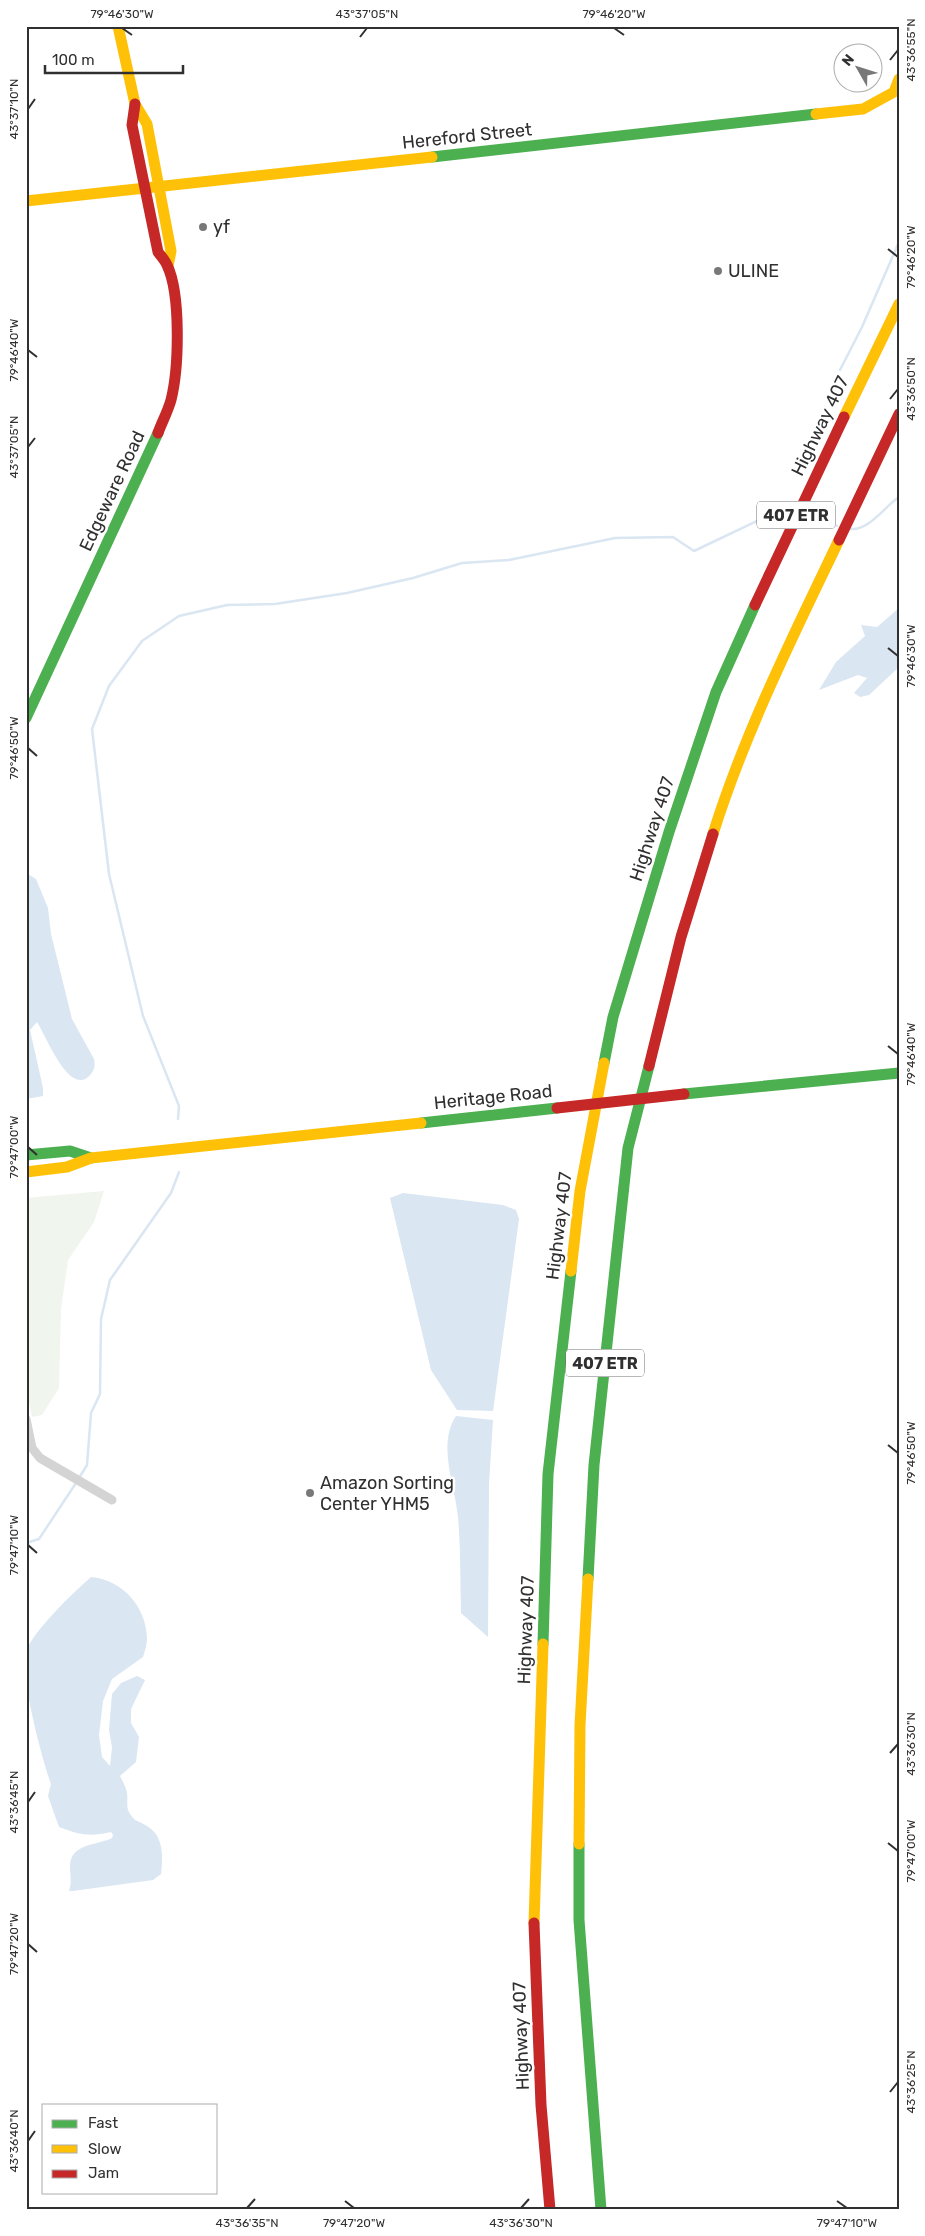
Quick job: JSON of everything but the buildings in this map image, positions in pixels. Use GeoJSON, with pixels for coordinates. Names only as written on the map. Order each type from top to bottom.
{"type":"FeatureCollection","features":[{"type":"Feature","properties":{"kind":"main road","name":"Edgeware Road"},"geometry":{"type":"LineString","coordinates":[[26,718],[154,442],[171,399],[176,368],[175,304],[168,266],[171,251],[146,124],[135,104],[118,26]]}},
{"type":"Feature","properties":{"kind":"main road","name":"Hereford Street"},"geometry":{"type":"LineString","coordinates":[[26,201],[159,188],[863,109],[894,92],[899,79]]}},
{"type":"Feature","properties":{"kind":"main road","name":"Edgeware Road"},"geometry":{"type":"LineString","coordinates":[[135,104],[132,125],[145,189],[158,252],[168,266]]}},
{"type":"Feature","properties":{"kind":"main road","name":"Highway 407"},"geometry":{"type":"LineString","coordinates":[[550,2210],[541,2105],[535,1900],[548,1474],[580,1191],[613,1016],[669,832],[716,692],[778,552],[899,304]]}},
{"type":"Feature","properties":{"kind":"main road","name":"407 ETR"},"geometry":{"type":"LineString","coordinates":[[601,2210],[579,1920],[580,1725],[594,1465],[628,1148],[681,937],[727,790],[779,665],[899,414]]}},
{"type":"Feature","properties":{"kind":"main road","name":"Heritage Road"},"geometry":{"type":"LineString","coordinates":[[26,1172],[67,1167],[91,1158],[684,1094],[899,1073]]}},
{"type":"Feature","properties":{"kind":"main road","name":"Heritage Road"},"geometry":{"type":"LineString","coordinates":[[26,1155],[70,1152],[91,1158]]}},
{"type":"Feature","properties":{"kind":"street"},"geometry":{"type":"LineString","coordinates":[[26,1419],[36,1454],[112,1500]]}},
{"type":"Feature","properties":{"kind":"shaded area"},"geometry":{"type":"Polygon","coordinates":[[[899,608],[899,667],[869,695],[860,697],[854,693],[867,678],[858,675],[819,690],[836,662],[865,636],[861,625],[877,627],[899,608]]]}},
{"type":"Feature","properties":{"kind":"shaded area"},"geometry":{"type":"Polygon","coordinates":[[[26,873],[36,879],[48,908],[51,934],[72,1019],[94,1059],[95,1065],[91,1074],[83,1080],[75,1079],[60,1063],[37,1022],[30,1030],[43,1088],[43,1096],[26,1099],[26,873]]]}},
{"type":"Feature","properties":{"kind":"shaded area"},"geometry":{"type":"Polygon","coordinates":[[[104,1191],[94,1222],[68,1260],[61,1309],[59,1388],[42,1415],[32,1417],[26,1387],[26,1198],[104,1191]]]}},
{"type":"Feature","properties":{"kind":"shaded area"},"geometry":{"type":"Polygon","coordinates":[[[403,1193],[503,1205],[516,1210],[519,1219],[493,1411],[457,1410],[431,1370],[390,1198],[403,1193]]]}},
{"type":"Feature","properties":{"kind":"shaded area"},"geometry":{"type":"Polygon","coordinates":[[[456,1416],[493,1420],[489,1484],[488,1637],[461,1613],[458,1517],[447,1452],[451,1427],[456,1416]]]}},
{"type":"Feature","properties":{"kind":"shaded area"},"geometry":{"type":"Polygon","coordinates":[[[91,1577],[103,1579],[123,1589],[137,1606],[146,1627],[147,1640],[143,1657],[112,1679],[103,1701],[99,1735],[102,1757],[110,1766],[112,1747],[109,1730],[112,1694],[121,1683],[137,1676],[145,1680],[131,1709],[131,1723],[139,1737],[136,1762],[120,1776],[127,1791],[128,1808],[131,1816],[153,1830],[157,1835],[161,1847],[162,1867],[161,1874],[153,1880],[69,1891],[71,1859],[74,1853],[85,1846],[106,1841],[112,1838],[113,1835],[111,1832],[85,1834],[59,1827],[48,1796],[51,1784],[33,1718],[25,1664],[26,1652],[36,1634],[55,1612],[91,1577]]]}},
{"type":"Feature","properties":{"kind":"waterway"},"geometry":{"type":"LineString","coordinates":[[840,370],[862,327],[899,242]]}},
{"type":"Feature","properties":{"kind":"waterway"},"geometry":{"type":"LineString","coordinates":[[850,529],[864,526],[899,497]]}},
{"type":"Feature","properties":{"kind":"waterway"},"geometry":{"type":"LineString","coordinates":[[178,1119],[179,1106],[143,1016],[109,874],[92,729],[109,686],[142,641],[179,616],[227,605],[275,604],[347,593],[413,578],[462,563],[509,560],[615,538],[673,537],[694,551],[780,510],[789,513]]}},
{"type":"Feature","properties":{"kind":"waterway"},"geometry":{"type":"LineString","coordinates":[[802,516],[837,526]]}},
{"type":"Feature","properties":{"kind":"waterway"},"geometry":{"type":"LineString","coordinates":[[79,1478],[87,1465],[91,1413],[100,1394],[101,1319],[110,1280],[171,1193],[179,1172]]}},
{"type":"Feature","properties":{"kind":"waterway"},"geometry":{"type":"LineString","coordinates":[[26,1543],[39,1539],[76,1483]]}},
{"type":"Feature","properties":{"kind":"traffic: fast"},"geometry":{"type":"LineString","coordinates":[[432,157],[816,114]]}},
{"type":"Feature","properties":{"kind":"traffic: fast"},"geometry":{"type":"LineString","coordinates":[[26,718],[158,433]]}},
{"type":"Feature","properties":{"kind":"traffic: fast"},"geometry":{"type":"LineString","coordinates":[[604,1063],[613,1017],[669,832],[716,692],[755,605]]}},
{"type":"Feature","properties":{"kind":"traffic: fast"},"geometry":{"type":"LineString","coordinates":[[588,1579],[594,1465],[628,1148],[649,1066]]}},
{"type":"Feature","properties":{"kind":"traffic: fast"},"geometry":{"type":"LineString","coordinates":[[684,1094],[899,1073]]}},
{"type":"Feature","properties":{"kind":"traffic: fast"},"geometry":{"type":"LineString","coordinates":[[421,1123],[557,1108]]}},
{"type":"Feature","properties":{"kind":"traffic: fast"},"geometry":{"type":"LineString","coordinates":[[26,1155],[70,1151],[91,1158]]}},
{"type":"Feature","properties":{"kind":"traffic: fast"},"geometry":{"type":"LineString","coordinates":[[543,1644],[548,1474],[571,1271]]}},
{"type":"Feature","properties":{"kind":"traffic: fast"},"geometry":{"type":"LineString","coordinates":[[579,1844],[579,1920],[601,2210]]}},
{"type":"Feature","properties":{"kind":"traffic: slow"},"geometry":{"type":"LineString","coordinates":[[118,26],[135,104],[147,124],[171,251],[168,266]]}},
{"type":"Feature","properties":{"kind":"traffic: slow"},"geometry":{"type":"LineString","coordinates":[[816,114],[863,109],[894,92],[899,79]]}},
{"type":"Feature","properties":{"kind":"traffic: slow"},"geometry":{"type":"LineString","coordinates":[[26,201],[432,157]]}},
{"type":"Feature","properties":{"kind":"traffic: slow"},"geometry":{"type":"LineString","coordinates":[[844,417],[899,304]]}},
{"type":"Feature","properties":{"kind":"traffic: slow"},"geometry":{"type":"LineString","coordinates":[[713,834],[755,721],[787,648],[839,540]]}},
{"type":"Feature","properties":{"kind":"traffic: slow"},"geometry":{"type":"LineString","coordinates":[[571,1271],[580,1191],[604,1063]]}},
{"type":"Feature","properties":{"kind":"traffic: slow"},"geometry":{"type":"LineString","coordinates":[[26,1172],[67,1167],[91,1158],[421,1123]]}},
{"type":"Feature","properties":{"kind":"traffic: slow"},"geometry":{"type":"LineString","coordinates":[[579,1844],[580,1725],[588,1579]]}},
{"type":"Feature","properties":{"kind":"traffic: slow"},"geometry":{"type":"LineString","coordinates":[[534,1923],[543,1644]]}},
{"type":"Feature","properties":{"kind":"traffic: jam"},"geometry":{"type":"LineString","coordinates":[[135,104],[132,125],[158,252],[166,263],[172,278],[177,312],[177,351],[174,386],[170,404],[158,433]]}},
{"type":"Feature","properties":{"kind":"traffic: jam"},"geometry":{"type":"LineString","coordinates":[[839,540],[899,414]]}},
{"type":"Feature","properties":{"kind":"traffic: jam"},"geometry":{"type":"LineString","coordinates":[[755,605],[844,417]]}},
{"type":"Feature","properties":{"kind":"traffic: jam"},"geometry":{"type":"LineString","coordinates":[[649,1066],[681,937],[713,834]]}},
{"type":"Feature","properties":{"kind":"traffic: jam"},"geometry":{"type":"LineString","coordinates":[[557,1108],[684,1094]]}},
{"type":"Feature","properties":{"kind":"traffic: jam"},"geometry":{"type":"LineString","coordinates":[[534,1923],[541,2105],[550,2210]]}},
{"type":"Feature","properties":{"kind":"place","name":"yf"},"geometry":{"type":"Point","coordinates":[203,227]}},
{"type":"Feature","properties":{"kind":"place","name":"ULINE"},"geometry":{"type":"Point","coordinates":[718,271]}},
{"type":"Feature","properties":{"kind":"place","name":"Amazon Sorting Center YHM5"},"geometry":{"type":"Point","coordinates":[310,1493]}}]}
